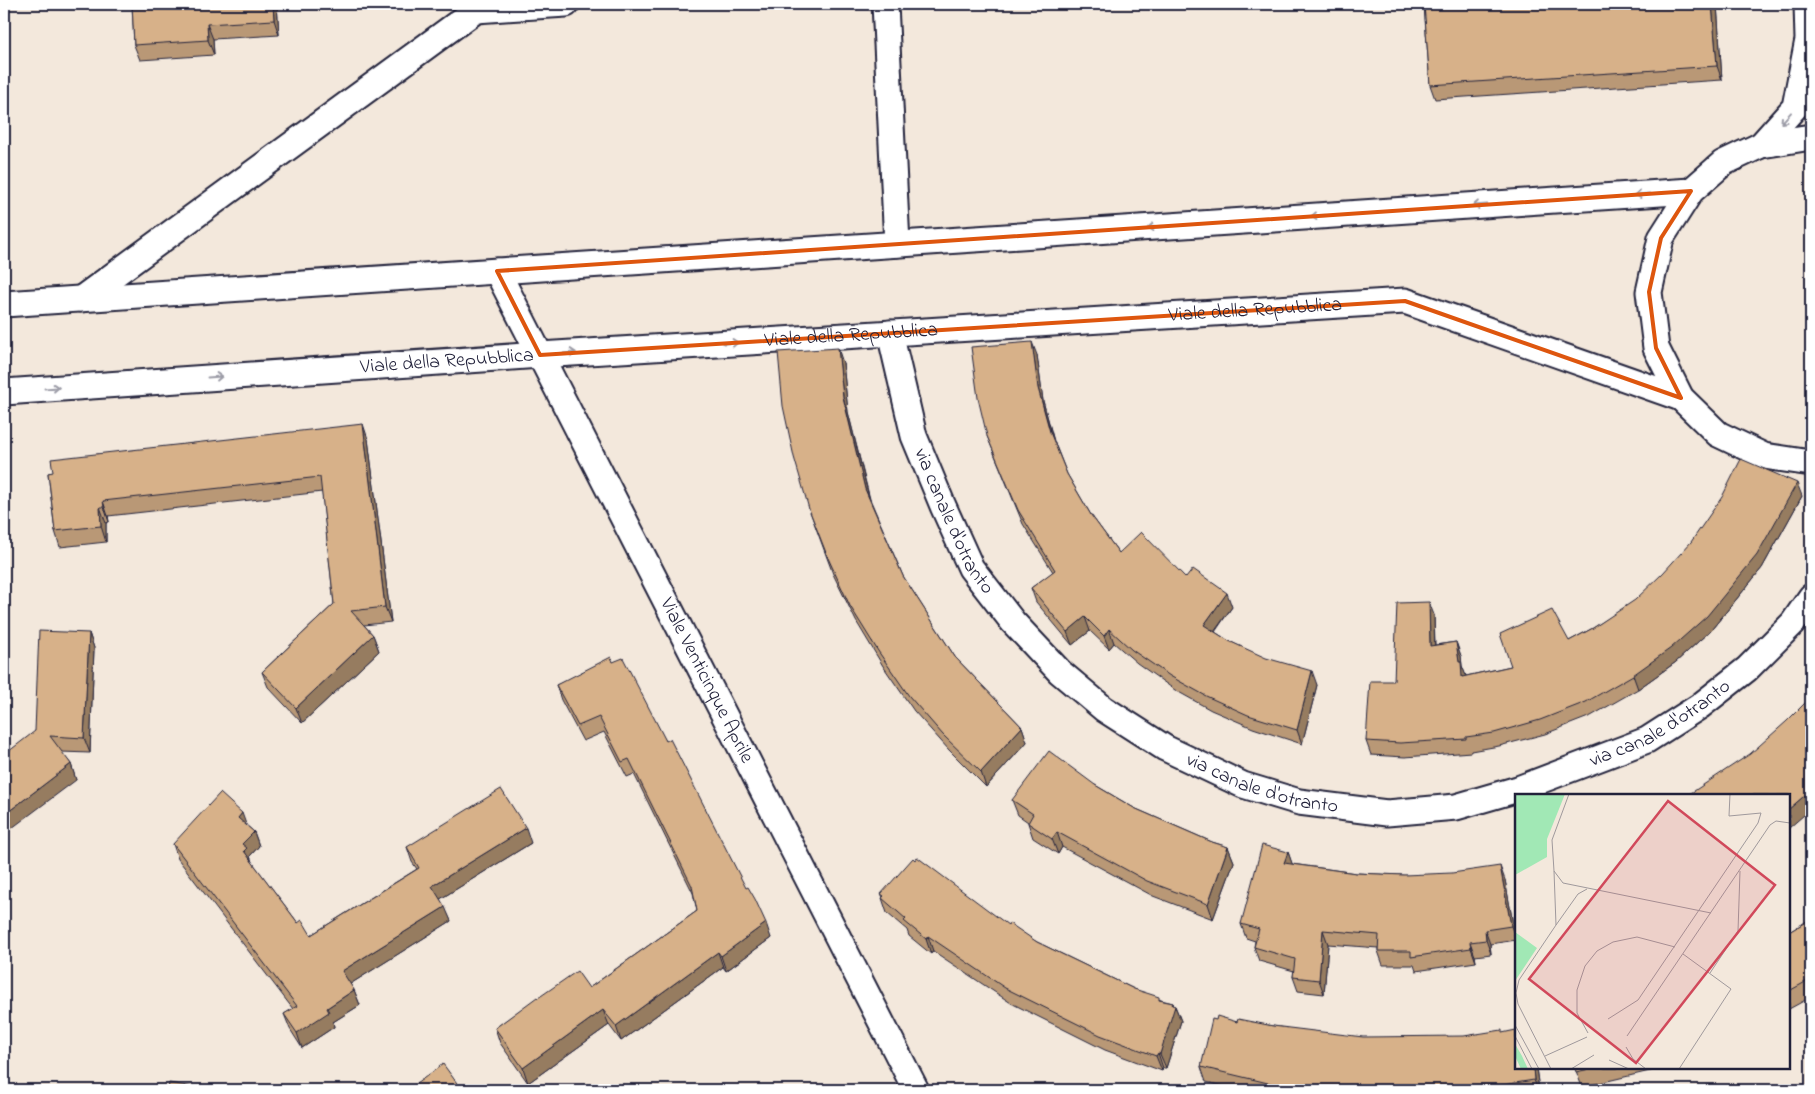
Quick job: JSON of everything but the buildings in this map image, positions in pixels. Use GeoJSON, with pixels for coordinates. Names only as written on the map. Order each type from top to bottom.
{"type":"FeatureCollection","features":[{"type":"Feature","properties":{"kind":"street"},"geometry":{"type":"LineString","coordinates":[[81,299],[476,10],[566,4]]}},
{"type":"Feature","properties":{"kind":"street"},"geometry":{"type":"LineString","coordinates":[[885,4],[897,244]]}},
{"type":"Feature","properties":{"kind":"street"},"geometry":{"type":"LineString","coordinates":[[1761,145],[1795,107],[1808,40],[1808,4]]}},
{"type":"Feature","properties":{"kind":"street"},"geometry":{"type":"LineString","coordinates":[[1811,137],[1761,145],[1723,163],[1690,191],[1661,238],[1649,292],[1656,348],[1681,398],[1718,434],[1764,456],[1811,463]]}},
{"type":"Feature","properties":{"kind":"street"},"geometry":{"type":"LineString","coordinates":[[4,304],[1690,191]]}},
{"type":"Feature","properties":{"kind":"street","name":"Viale Venticinque Aprile"},"geometry":{"type":"LineString","coordinates":[[497,271],[916,1090]]}},
{"type":"Feature","properties":{"kind":"street","name":"Viale della Repubblica"},"geometry":{"type":"LineString","coordinates":[[4,392],[540,355],[1405,301],[1681,398]]}},
{"type":"Feature","properties":{"kind":"street","name":"via canale d'otranto"},"geometry":{"type":"LineString","coordinates":[[890,333],[914,436],[943,506],[972,568],[1014,622],[1060,672],[1104,709],[1165,748],[1242,785],[1299,802],[1386,813],[1456,807],[1518,789],[1647,740],[1700,706],[1747,669],[1792,623],[1811,597]]}},
{"type":"Feature","properties":{"kind":"highlighted area"},"geometry":{"type":"Polygon","coordinates":[[[1691,191],[1661,238],[1649,292],[1656,348],[1681,398],[1405,301],[540,355],[497,271],[1691,191]]]}}]}
